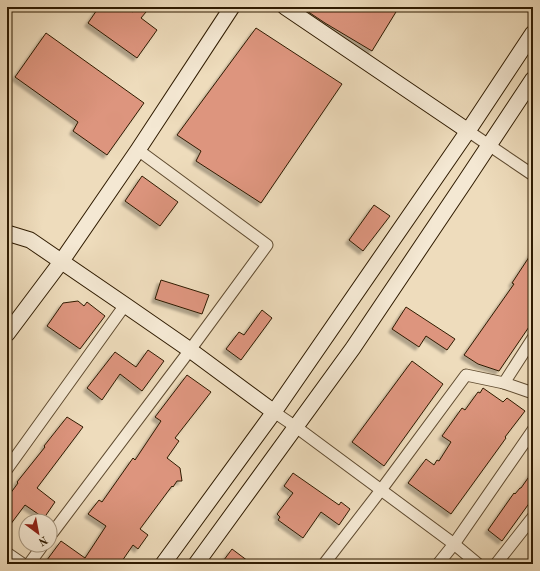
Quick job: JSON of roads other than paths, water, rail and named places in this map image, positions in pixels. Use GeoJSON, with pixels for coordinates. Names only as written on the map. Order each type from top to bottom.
{"type":"FeatureCollection","features":[{"type":"Feature","properties":{"kind":"street"},"geometry":{"type":"LineString","coordinates":[[7,334],[61,262],[138,150],[232,7]]}},
{"type":"Feature","properties":{"kind":"street"},"geometry":{"type":"LineString","coordinates":[[285,7],[533,175]]}},
{"type":"Feature","properties":{"kind":"street"},"geometry":{"type":"LineString","coordinates":[[164,564],[274,412],[468,131],[533,33]]}},
{"type":"Feature","properties":{"kind":"street"},"geometry":{"type":"LineString","coordinates":[[196,564],[353,348],[533,78]]}},
{"type":"Feature","properties":{"kind":"street"},"geometry":{"type":"LineString","coordinates":[[58,525],[267,245],[138,150]]}},
{"type":"Feature","properties":{"kind":"street"},"geometry":{"type":"LineString","coordinates":[[7,233],[30,240],[190,350],[274,412],[296,426],[454,544],[478,564]]}},
{"type":"Feature","properties":{"kind":"street"},"geometry":{"type":"LineString","coordinates":[[7,469],[125,305]]}},
{"type":"Feature","properties":{"kind":"street"},"geometry":{"type":"LineString","coordinates":[[504,383],[533,338]]}},
{"type":"Feature","properties":{"kind":"street"},"geometry":{"type":"LineString","coordinates":[[324,564],[466,375],[504,383],[533,393]]}},
{"type":"Feature","properties":{"kind":"street"},"geometry":{"type":"LineString","coordinates":[[438,564],[454,544],[533,430]]}},
{"type":"Feature","properties":{"kind":"street"},"geometry":{"type":"LineString","coordinates":[[496,564],[533,516]]}},
{"type":"Feature","properties":{"kind":"street"},"geometry":{"type":"LineString","coordinates":[[7,553],[24,564]]}},
{"type":"Feature","properties":{"kind":"street"},"geometry":{"type":"LineString","coordinates":[[29,564],[37,553]]}}]}
